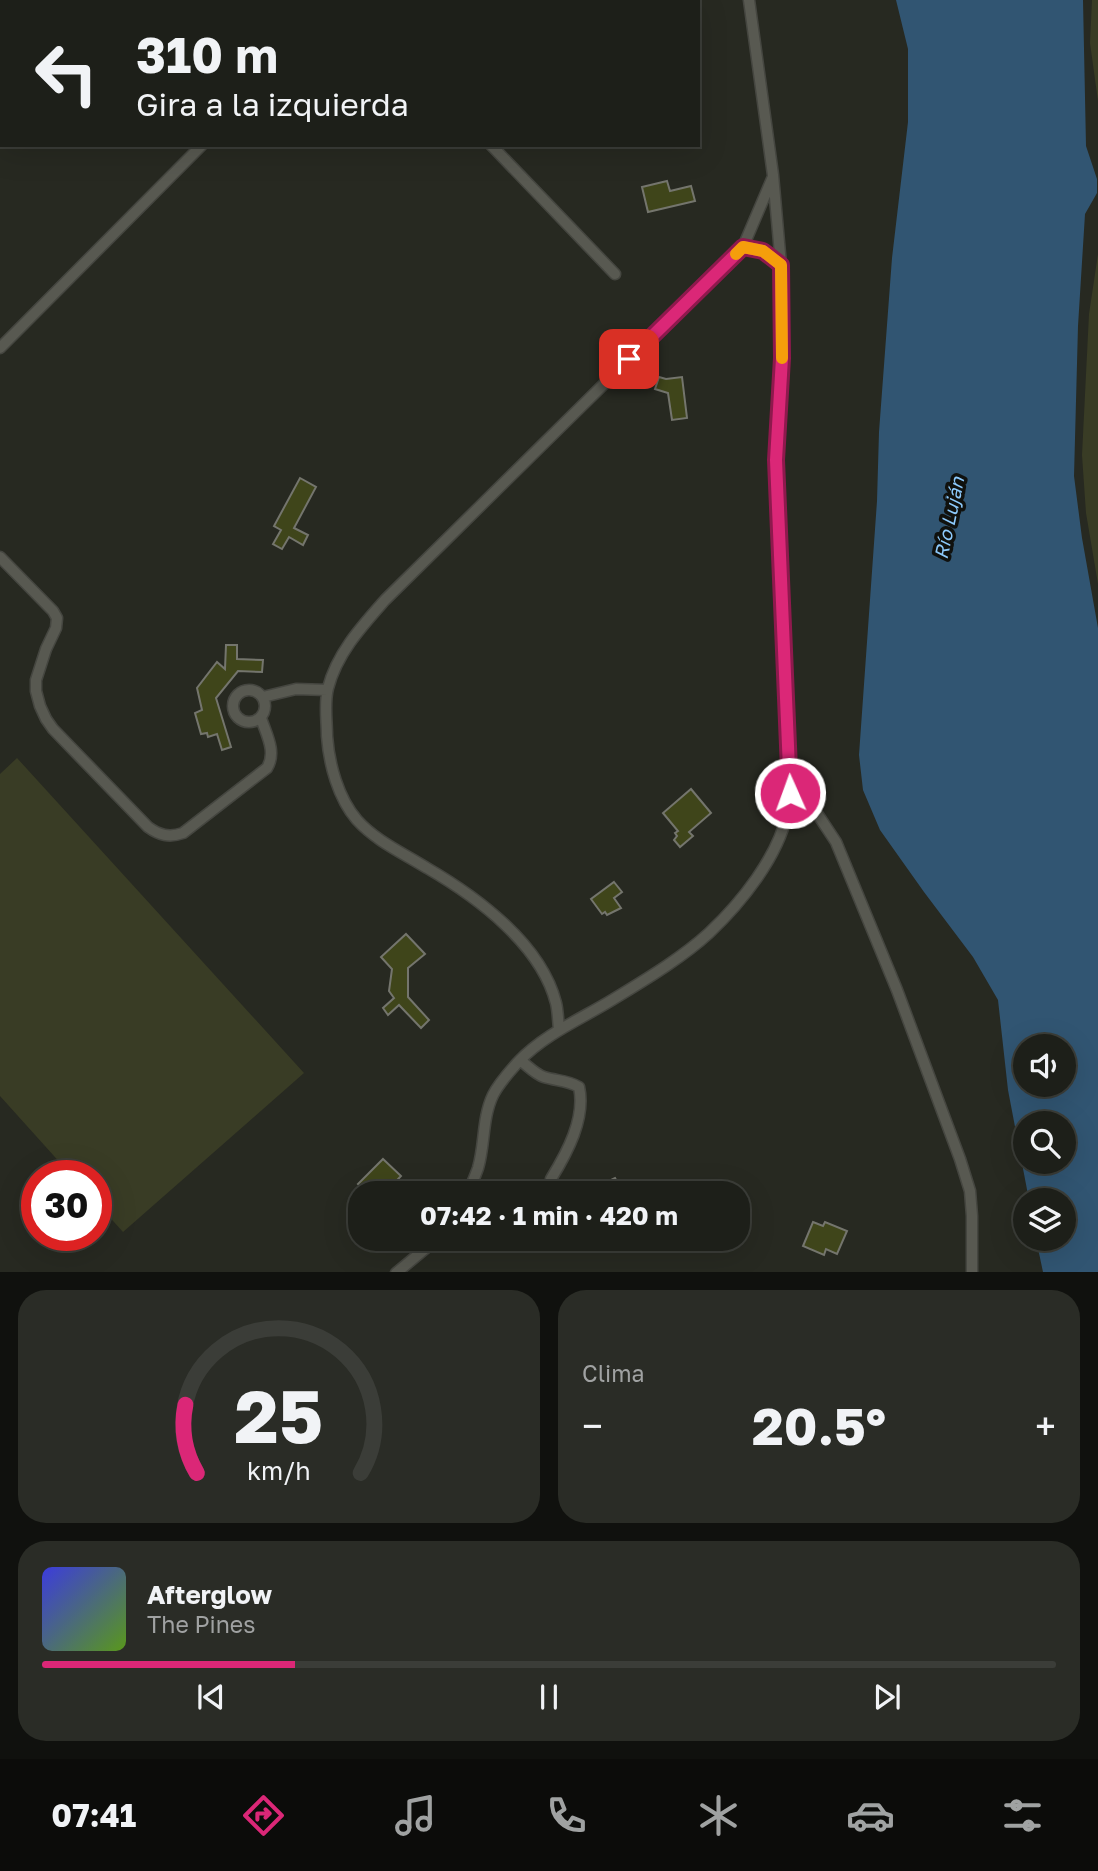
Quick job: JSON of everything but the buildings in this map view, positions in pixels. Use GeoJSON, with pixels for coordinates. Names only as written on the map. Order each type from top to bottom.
{"type":"FeatureCollection","features":[{"type":"Feature","properties":{"kind":"street"},"geometry":{"type":"LineString","coordinates":[[473,1181],[493,1095],[520,1059],[559,1029],[610,1002],[708,933],[762,870],[787,816],[790,793],[776,460],[782,358],[781,265],[773,175],[749,0]]}},
{"type":"Feature","properties":{"kind":"street"},"geometry":{"type":"LineString","coordinates":[[0,348],[200,147]]}},
{"type":"Feature","properties":{"kind":"street"},"geometry":{"type":"LineString","coordinates":[[493,147],[615,274]]}},
{"type":"Feature","properties":{"kind":"street"},"geometry":{"type":"LineString","coordinates":[[559,1029],[557,1004],[548,982],[533,955],[515,933],[441,876],[380,840],[357,819],[343,799],[328,750],[327,690],[345,649],[385,600],[743,247],[773,175]]}},
{"type":"Feature","properties":{"kind":"street"},"geometry":{"type":"LineString","coordinates":[[743,247],[763,251],[781,265]]}},
{"type":"Feature","properties":{"kind":"street"},"geometry":{"type":"LineString","coordinates":[[0,557],[57,618],[56,628],[36,680],[36,691],[46,719],[155,832],[174,836],[183,833],[267,768],[272,752],[261,718],[265,708],[263,697],[254,690],[239,693],[233,702],[234,713],[241,721],[251,722],[261,718]]}},
{"type":"Feature","properties":{"kind":"street"},"geometry":{"type":"LineString","coordinates":[[263,697],[296,688],[327,690]]}},
{"type":"Feature","properties":{"kind":"street"},"geometry":{"type":"LineString","coordinates":[[789,771],[836,842],[897,990],[960,1159],[970,1191],[972,1272]]}},
{"type":"Feature","properties":{"kind":"street"},"geometry":{"type":"LineString","coordinates":[[520,1059],[546,1078],[561,1079],[579,1087],[581,1097],[577,1124],[566,1155],[551,1179]]}},
{"type":"Feature","properties":{"kind":"street"},"geometry":{"type":"LineString","coordinates":[[396,1272],[422,1251]]}},
{"type":"Feature","properties":{"kind":"green space"},"geometry":{"type":"Polygon","coordinates":[[[1092,0],[1098,0],[1098,101],[1090,43],[1092,0]]]}},
{"type":"Feature","properties":{"kind":"green space"},"geometry":{"type":"Polygon","coordinates":[[[1098,254],[1098,584],[1086,513],[1082,455],[1089,314],[1098,254]]]}},
{"type":"Feature","properties":{"kind":"green space"},"geometry":{"type":"Polygon","coordinates":[[[17,758],[304,1073],[123,1232],[112,1220],[112,1160],[58,1160],[0,1096],[0,774],[17,758]]]}},
{"type":"Feature","properties":{"kind":"water","name":"Río Luján"},"geometry":{"type":"Polygon","coordinates":[[[896,0],[1083,0],[1086,146],[1097,179],[1097,193],[1085,214],[1078,326],[1074,476],[1098,628],[1098,1272],[1043,1272],[1039,1251],[1076,1251],[1076,1188],[1027,1188],[1024,1174],[1076,1174],[1076,1111],[1013,1111],[1013,1116],[998,1000],[973,957],[880,830],[863,790],[859,755],[877,501],[879,432],[892,258],[908,122],[908,49],[896,0]]]}},
{"type":"Feature","properties":{"kind":"slow traffic"},"geometry":{"type":"LineString","coordinates":[[736,254],[743,247],[763,251],[781,265],[782,358]]}},
{"type":"Feature","properties":{"kind":"route"},"geometry":{"type":"LineString","coordinates":[[629,359],[743,247],[763,251],[781,265],[782,358],[776,460],[790,793]]}}]}
